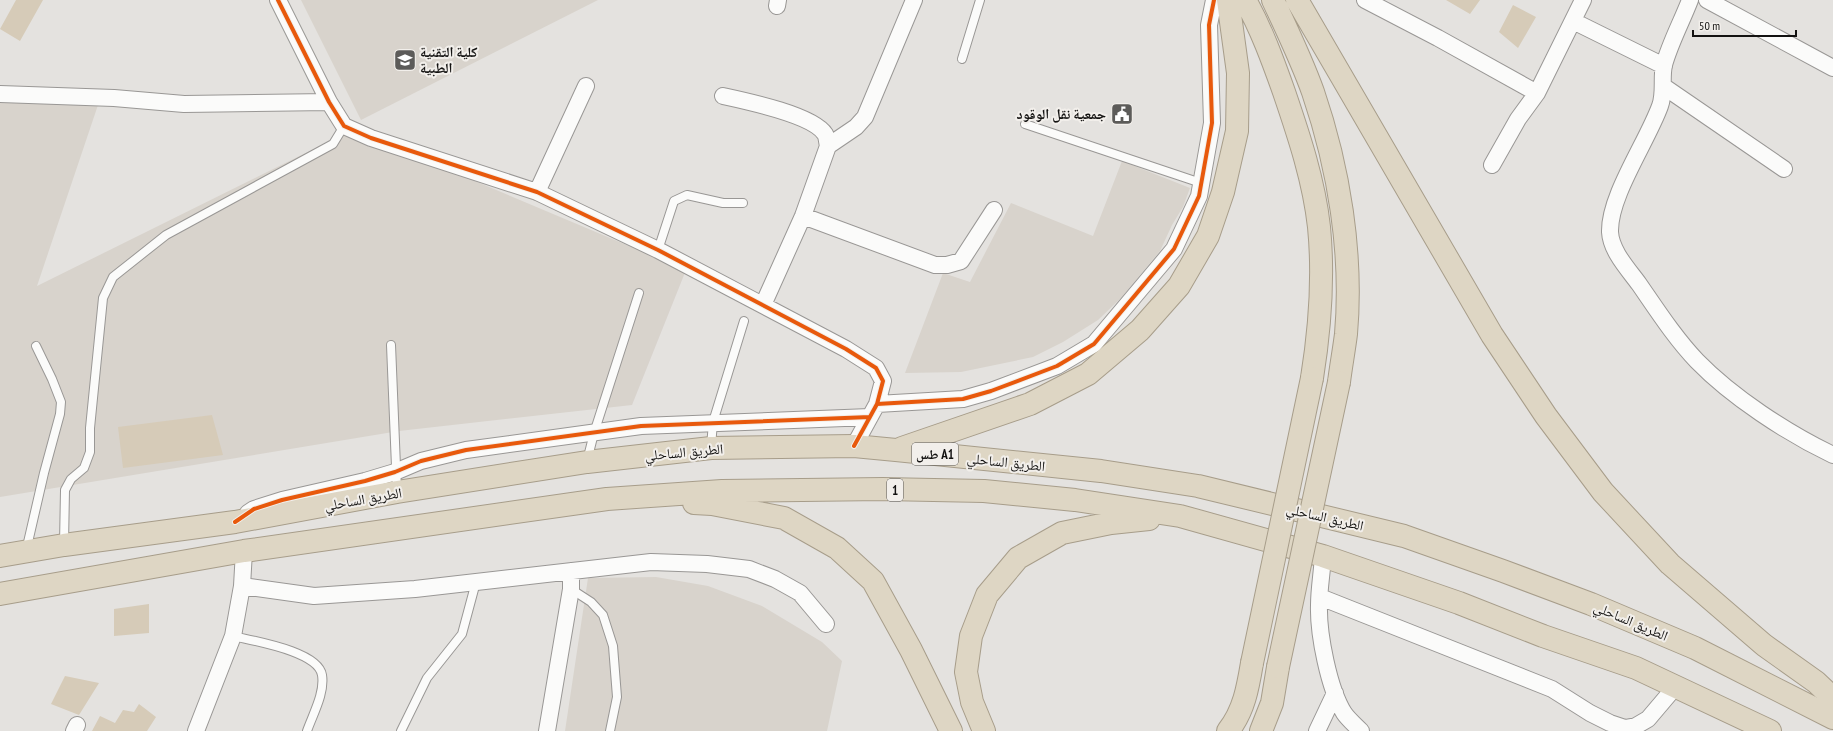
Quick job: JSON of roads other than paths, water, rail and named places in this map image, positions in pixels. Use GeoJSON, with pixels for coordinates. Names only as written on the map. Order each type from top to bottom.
{"type":"FeatureCollection","features":[{"type":"Feature","properties":{"kind":"highway"},"geometry":{"type":"LineString","coordinates":[[896,450],[1030,404],[1088,374],[1140,330],[1179,286],[1208,236],[1223,192],[1237,131],[1238,73],[1228,0]]}},
{"type":"Feature","properties":{"kind":"highway"},"geometry":{"type":"LineString","coordinates":[[1228,731],[1233,725],[1246,696],[1312,378],[1321,304],[1321,267],[1317,219],[1298,131],[1276,68],[1245,0]]}},
{"type":"Feature","properties":{"kind":"highway"},"geometry":{"type":"LineString","coordinates":[[1261,731],[1272,703],[1278,667],[1339,382],[1346,334],[1347,276],[1342,214],[1330,150],[1313,92],[1273,0]]}},
{"type":"Feature","properties":{"kind":"highway"},"geometry":{"type":"LineString","coordinates":[[1297,0],[1492,335],[1546,416],[1603,492],[1681,573],[1764,645],[1816,682],[1833,698]]}},
{"type":"Feature","properties":{"kind":"highway","name":"الطريق الساحلي"},"geometry":{"type":"LineString","coordinates":[[0,556],[64,545],[235,522],[396,482],[711,448],[854,446],[1101,471],[1198,486],[1404,536],[1503,570],[1591,604],[1695,648],[1833,718]]}},
{"type":"Feature","properties":{"kind":"highway","name":"1"},"geometry":{"type":"LineString","coordinates":[[0,594],[244,551],[607,499],[722,491],[883,489],[984,491],[1075,500],[1180,516],[1323,556],[1459,603],[1543,636],[1636,668],[1770,731]]}},
{"type":"Feature","properties":{"kind":"highway"},"geometry":{"type":"LineString","coordinates":[[607,499],[712,504],[784,518],[837,548],[873,582],[911,650],[951,731]]}},
{"type":"Feature","properties":{"kind":"highway"},"geometry":{"type":"LineString","coordinates":[[984,731],[972,702],[966,672],[971,636],[987,595],[1018,558],[1062,533],[1111,523],[1180,516]]}},
{"type":"Feature","properties":{"kind":"street"},"geometry":{"type":"LineString","coordinates":[[278,0],[329,102],[344,126],[371,138],[536,192],[658,250],[846,349],[876,368],[883,381],[873,411],[854,446]]}},
{"type":"Feature","properties":{"kind":"street"},"geometry":{"type":"LineString","coordinates":[[828,146],[856,127],[865,117],[914,0]]}},
{"type":"Feature","properties":{"kind":"street"},"geometry":{"type":"LineString","coordinates":[[396,482],[421,461],[466,450],[641,426],[873,411],[963,399],[991,391],[1057,366],[1094,344],[1174,249],[1199,196],[1212,123],[1209,25],[1205,0]]}},
{"type":"Feature","properties":{"kind":"street"},"geometry":{"type":"LineString","coordinates":[[1209,25],[1214,0]]}},
{"type":"Feature","properties":{"kind":"street"},"geometry":{"type":"LineString","coordinates":[[1365,0],[1438,38],[1537,93]]}},
{"type":"Feature","properties":{"kind":"street"},"geometry":{"type":"LineString","coordinates":[[1492,165],[1518,120],[1537,93],[1583,0]]}},
{"type":"Feature","properties":{"kind":"street"},"geometry":{"type":"LineString","coordinates":[[1690,0],[1664,66],[1661,104],[1650,133],[1628,174],[1613,209],[1610,232],[1616,252],[1661,317],[1696,360],[1728,390],[1819,448],[1833,455]]}},
{"type":"Feature","properties":{"kind":"street"},"geometry":{"type":"LineString","coordinates":[[1715,2],[1833,68]]}},
{"type":"Feature","properties":{"kind":"street"},"geometry":{"type":"LineString","coordinates":[[1573,21],[1664,66]]}},
{"type":"Feature","properties":{"kind":"street"},"geometry":{"type":"LineString","coordinates":[[536,192],[586,86]]}},
{"type":"Feature","properties":{"kind":"street"},"geometry":{"type":"LineString","coordinates":[[1663,86],[1784,169]]}},
{"type":"Feature","properties":{"kind":"street"},"geometry":{"type":"LineString","coordinates":[[0,94],[114,98],[184,104],[329,102]]}},
{"type":"Feature","properties":{"kind":"street"},"geometry":{"type":"LineString","coordinates":[[723,96],[772,108],[814,123],[826,135],[828,146],[803,216],[763,305]]}},
{"type":"Feature","properties":{"kind":"street"},"geometry":{"type":"LineString","coordinates":[[803,216],[935,266],[961,261],[994,210]]}},
{"type":"Feature","properties":{"kind":"street"},"geometry":{"type":"LineString","coordinates":[[196,731],[232,636],[242,586],[244,551]]}},
{"type":"Feature","properties":{"kind":"street"},"geometry":{"type":"LineString","coordinates":[[1323,556],[1319,606],[1323,645],[1329,674],[1335,693],[1345,713],[1361,731]]}},
{"type":"Feature","properties":{"kind":"street"},"geometry":{"type":"LineString","coordinates":[[242,586],[314,596],[365,594],[652,562],[707,564],[749,570],[775,579],[800,594],[826,624]]}},
{"type":"Feature","properties":{"kind":"street"},"geometry":{"type":"LineString","coordinates":[[547,731],[571,589],[571,571]]}},
{"type":"Feature","properties":{"kind":"street"},"geometry":{"type":"LineString","coordinates":[[1320,597],[1552,689],[1596,716],[1625,728],[1636,726],[1648,719],[1676,686]]}},
{"type":"Feature","properties":{"kind":"street"},"geometry":{"type":"LineString","coordinates":[[1317,731],[1335,693]]}},
{"type":"Feature","properties":{"kind":"lane"},"geometry":{"type":"LineString","coordinates":[[962,59],[980,0]]}},
{"type":"Feature","properties":{"kind":"lane"},"geometry":{"type":"LineString","coordinates":[[1026,124],[1201,183]]}},
{"type":"Feature","properties":{"kind":"lane"},"geometry":{"type":"LineString","coordinates":[[64,545],[65,490],[70,479],[84,468],[90,452],[90,428],[103,298],[113,277],[166,235],[333,144],[344,126]]}},
{"type":"Feature","properties":{"kind":"lane"},"geometry":{"type":"LineString","coordinates":[[658,250],[674,201],[687,195],[723,203],[743,203]]}},
{"type":"Feature","properties":{"kind":"lane"},"geometry":{"type":"LineString","coordinates":[[587,462],[594,433],[638,293]]}},
{"type":"Feature","properties":{"kind":"lane"},"geometry":{"type":"LineString","coordinates":[[711,448],[713,422],[744,321]]}},
{"type":"Feature","properties":{"kind":"lane"},"geometry":{"type":"LineString","coordinates":[[391,345],[396,482]]}},
{"type":"Feature","properties":{"kind":"lane"},"geometry":{"type":"LineString","coordinates":[[26,552],[44,473],[60,414],[61,402],[36,346]]}},
{"type":"Feature","properties":{"kind":"lane"},"geometry":{"type":"LineString","coordinates":[[401,731],[427,678],[462,634],[476,582]]}},
{"type":"Feature","properties":{"kind":"lane"},"geometry":{"type":"LineString","coordinates":[[571,589],[591,602],[603,615],[613,646],[617,697],[610,731]]}},
{"type":"Feature","properties":{"kind":"lane"},"geometry":{"type":"LineString","coordinates":[[232,636],[300,654],[316,664],[322,674],[321,693],[307,731]]}},
{"type":"Feature","properties":{"kind":"place","name":"كلية التقنية الطبية"},"geometry":{"type":"Point","coordinates":[405,60]}},
{"type":"Feature","properties":{"kind":"place","name":"جمعية نقل الوقود"},"geometry":{"type":"Point","coordinates":[1122,114]}}]}
